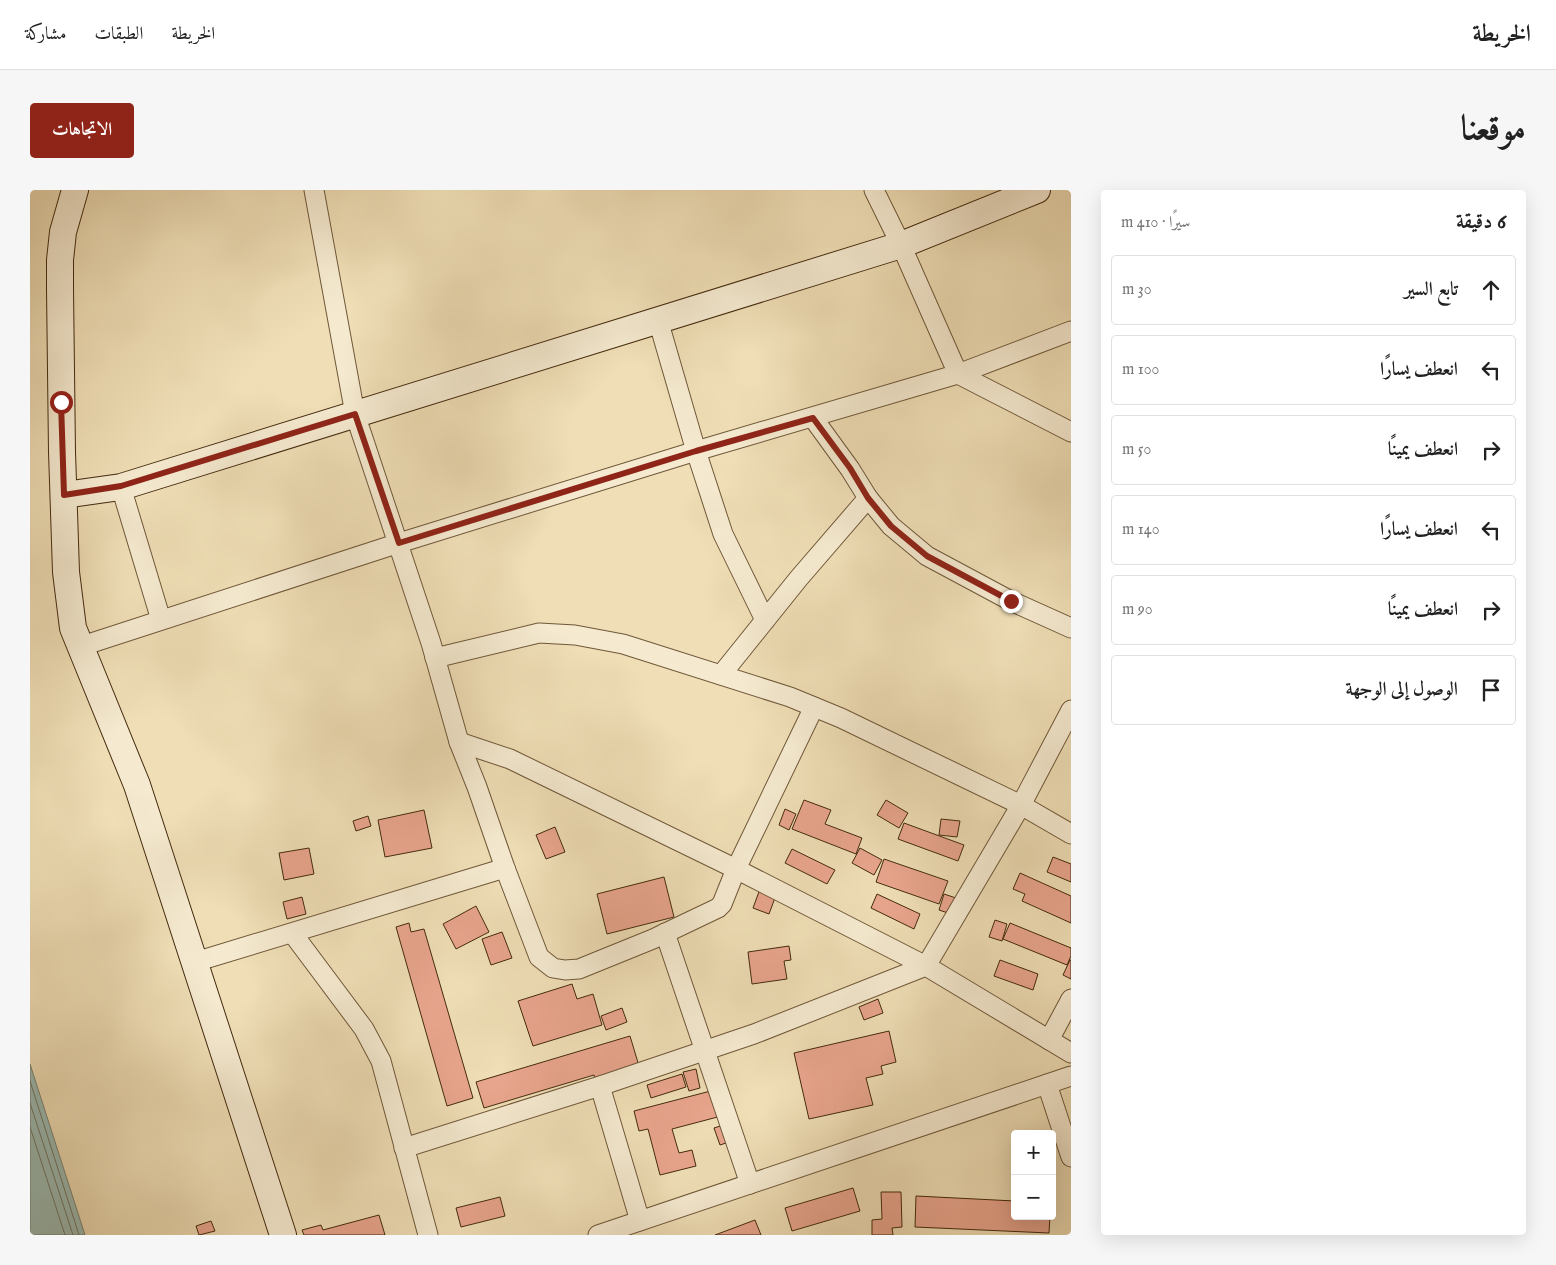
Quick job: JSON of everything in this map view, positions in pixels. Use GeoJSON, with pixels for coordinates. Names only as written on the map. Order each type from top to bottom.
{"type":"FeatureCollection","features":[{"type":"Feature","properties":{"kind":"street"},"geometry":{"type":"LineString","coordinates":[[59,190],[63,232]]}},
{"type":"Feature","properties":{"kind":"street"},"geometry":{"type":"LineString","coordinates":[[75,190],[63,232],[60,260],[64,495],[69,609],[79,648],[137,785],[283,1235]]}},
{"type":"Feature","properties":{"kind":"street"},"geometry":{"type":"LineString","coordinates":[[314,190],[355,414],[399,543],[459,742],[478,787],[505,868],[539,957],[554,968],[565,970],[579,969],[665,933],[718,908],[722,904],[736,869],[814,708]]}},
{"type":"Feature","properties":{"kind":"street"},"geometry":{"type":"LineString","coordinates":[[874,190],[901,245],[958,374],[1071,432]]}},
{"type":"Feature","properties":{"kind":"street"},"geometry":{"type":"LineString","coordinates":[[64,495],[121,486],[901,245],[1037,190]]}},
{"type":"Feature","properties":{"kind":"street"},"geometry":{"type":"LineString","coordinates":[[658,320],[696,451],[723,534],[765,620]]}},
{"type":"Feature","properties":{"kind":"street"},"geometry":{"type":"LineString","coordinates":[[79,648],[399,543],[696,451],[958,374],[1071,331]]}},
{"type":"Feature","properties":{"kind":"street"},"geometry":{"type":"LineString","coordinates":[[813,418],[850,468],[868,498],[891,526],[927,556],[1011,601],[1071,628]]}},
{"type":"Feature","properties":{"kind":"street"},"geometry":{"type":"LineString","coordinates":[[121,486],[161,620]]}},
{"type":"Feature","properties":{"kind":"street"},"geometry":{"type":"LineString","coordinates":[[721,675],[799,578],[868,498]]}},
{"type":"Feature","properties":{"kind":"street"},"geometry":{"type":"LineString","coordinates":[[435,658],[539,634],[575,636],[623,644],[790,697],[841,718],[1021,805],[1071,834]]}},
{"type":"Feature","properties":{"kind":"street"},"geometry":{"type":"LineString","coordinates":[[404,1148],[706,1051],[926,966],[1021,805],[1071,710]]}},
{"type":"Feature","properties":{"kind":"street"},"geometry":{"type":"LineString","coordinates":[[459,742],[510,759],[736,869],[926,966],[1071,1053]]}},
{"type":"Feature","properties":{"kind":"street"},"geometry":{"type":"LineString","coordinates":[[196,962],[505,868]]}},
{"type":"Feature","properties":{"kind":"street"},"geometry":{"type":"LineString","coordinates":[[665,933],[750,1184]]}},
{"type":"Feature","properties":{"kind":"street"},"geometry":{"type":"LineString","coordinates":[[293,934],[364,1029],[381,1061],[428,1235]]}},
{"type":"Feature","properties":{"kind":"street"},"geometry":{"type":"LineString","coordinates":[[1049,1040],[1071,999]]}},
{"type":"Feature","properties":{"kind":"street"},"geometry":{"type":"LineString","coordinates":[[598,1235],[1071,1076]]}},
{"type":"Feature","properties":{"kind":"street"},"geometry":{"type":"LineString","coordinates":[[1047,1084],[1071,1157]]}},
{"type":"Feature","properties":{"kind":"street"},"geometry":{"type":"LineString","coordinates":[[600,1086],[640,1221]]}},
{"type":"Feature","properties":{"kind":"water"},"geometry":{"type":"Polygon","coordinates":[[[30,1064],[85,1235],[30,1235],[30,1064]]]}},
{"type":"Feature","properties":{"kind":"building"},"geometry":{"type":"Polygon","coordinates":[[[804,800],[831,810],[825,824],[862,838],[856,854],[792,829],[804,800]]]}},
{"type":"Feature","properties":{"kind":"building"},"geometry":{"type":"Polygon","coordinates":[[[886,800],[908,813],[899,828],[877,815],[886,800]]]}},
{"type":"Feature","properties":{"kind":"building"},"geometry":{"type":"Polygon","coordinates":[[[785,809],[796,814],[789,830],[779,825],[785,809]]]}},
{"type":"Feature","properties":{"kind":"building"},"geometry":{"type":"Polygon","coordinates":[[[424,810],[432,848],[385,857],[378,820],[424,810]]]}},
{"type":"Feature","properties":{"kind":"building"},"geometry":{"type":"Polygon","coordinates":[[[368,816],[371,826],[356,831],[353,821],[368,816]]]}},
{"type":"Feature","properties":{"kind":"building"},"geometry":{"type":"Polygon","coordinates":[[[941,819],[960,821],[957,837],[939,835],[941,819]]]}},
{"type":"Feature","properties":{"kind":"building"},"geometry":{"type":"Polygon","coordinates":[[[904,823],[964,845],[958,861],[898,839],[904,823]]]}},
{"type":"Feature","properties":{"kind":"building"},"geometry":{"type":"Polygon","coordinates":[[[555,827],[565,852],[546,859],[536,835],[555,827]]]}},
{"type":"Feature","properties":{"kind":"building"},"geometry":{"type":"Polygon","coordinates":[[[309,848],[314,874],[284,880],[279,853],[309,848]]]}},
{"type":"Feature","properties":{"kind":"building"},"geometry":{"type":"Polygon","coordinates":[[[860,848],[882,860],[874,875],[852,863],[860,848]]]}},
{"type":"Feature","properties":{"kind":"building"},"geometry":{"type":"Polygon","coordinates":[[[792,849],[835,870],[827,884],[785,863],[792,849]]]}},
{"type":"Feature","properties":{"kind":"building"},"geometry":{"type":"Polygon","coordinates":[[[1053,857],[1071,864],[1071,882],[1047,872],[1053,857]]]}},
{"type":"Feature","properties":{"kind":"building"},"geometry":{"type":"Polygon","coordinates":[[[884,859],[948,881],[939,904],[876,882],[884,859]]]}},
{"type":"Feature","properties":{"kind":"building"},"geometry":{"type":"Polygon","coordinates":[[[1020,873],[1071,896],[1071,923],[1022,901],[1025,894],[1013,889],[1020,873]]]}},
{"type":"Feature","properties":{"kind":"building"},"geometry":{"type":"Polygon","coordinates":[[[664,877],[674,917],[607,934],[597,894],[664,877]]]}},
{"type":"Feature","properties":{"kind":"building"},"geometry":{"type":"Polygon","coordinates":[[[760,889],[776,895],[769,914],[753,908],[760,889]]]}},
{"type":"Feature","properties":{"kind":"building"},"geometry":{"type":"Polygon","coordinates":[[[877,894],[920,914],[914,929],[871,908],[877,894]]]}},
{"type":"Feature","properties":{"kind":"building"},"geometry":{"type":"Polygon","coordinates":[[[944,894],[956,898],[951,914],[939,910],[944,894]]]}},
{"type":"Feature","properties":{"kind":"building"},"geometry":{"type":"Polygon","coordinates":[[[302,897],[306,914],[287,919],[283,902],[302,897]]]}},
{"type":"Feature","properties":{"kind":"building"},"geometry":{"type":"Polygon","coordinates":[[[476,906],[489,932],[456,949],[443,924],[476,906]]]}},
{"type":"Feature","properties":{"kind":"building"},"geometry":{"type":"Polygon","coordinates":[[[995,920],[1007,924],[1002,941],[989,937],[995,920]]]}},
{"type":"Feature","properties":{"kind":"building"},"geometry":{"type":"Polygon","coordinates":[[[409,923],[411,932],[424,929],[473,1098],[447,1106],[396,927],[409,923]]]}},
{"type":"Feature","properties":{"kind":"building"},"geometry":{"type":"Polygon","coordinates":[[[1010,923],[1071,948],[1071,956],[1067,965],[1003,939],[1010,923]]]}},
{"type":"Feature","properties":{"kind":"building"},"geometry":{"type":"Polygon","coordinates":[[[502,932],[512,958],[491,965],[482,939],[502,932]]]}},
{"type":"Feature","properties":{"kind":"building"},"geometry":{"type":"Polygon","coordinates":[[[789,946],[791,960],[784,961],[787,979],[752,984],[748,952],[789,946]]]}},
{"type":"Feature","properties":{"kind":"building"},"geometry":{"type":"Polygon","coordinates":[[[1000,960],[1038,974],[1033,990],[994,976],[1000,960]]]}},
{"type":"Feature","properties":{"kind":"building"},"geometry":{"type":"Polygon","coordinates":[[[1071,960],[1071,979],[1063,975],[1071,960]]]}},
{"type":"Feature","properties":{"kind":"building"},"geometry":{"type":"Polygon","coordinates":[[[572,984],[577,999],[593,994],[602,1025],[533,1046],[518,1001],[572,984]]]}},
{"type":"Feature","properties":{"kind":"building"},"geometry":{"type":"Polygon","coordinates":[[[878,999],[883,1013],[864,1020],[859,1007],[878,999]]]}},
{"type":"Feature","properties":{"kind":"building"},"geometry":{"type":"Polygon","coordinates":[[[622,1008],[627,1022],[606,1030],[601,1016],[622,1008]]]}},
{"type":"Feature","properties":{"kind":"building"},"geometry":{"type":"Polygon","coordinates":[[[889,1031],[896,1062],[881,1066],[883,1074],[866,1078],[873,1105],[809,1119],[794,1053],[889,1031]]]}},
{"type":"Feature","properties":{"kind":"building"},"geometry":{"type":"Polygon","coordinates":[[[630,1036],[639,1066],[595,1080],[594,1075],[484,1108],[476,1082],[630,1036]]]}},
{"type":"Feature","properties":{"kind":"building"},"geometry":{"type":"Polygon","coordinates":[[[696,1069],[700,1088],[689,1091],[683,1072],[696,1069]]]}},
{"type":"Feature","properties":{"kind":"building"},"geometry":{"type":"Polygon","coordinates":[[[682,1074],[686,1087],[651,1098],[647,1085],[682,1074]]]}},
{"type":"Feature","properties":{"kind":"building"},"geometry":{"type":"Polygon","coordinates":[[[722,1088],[729,1114],[672,1129],[679,1153],[692,1150],[696,1166],[660,1175],[648,1129],[639,1131],[634,1111],[722,1088]]]}},
{"type":"Feature","properties":{"kind":"building"},"geometry":{"type":"Polygon","coordinates":[[[733,1122],[738,1139],[720,1145],[714,1128],[733,1122]]]}},
{"type":"Feature","properties":{"kind":"building"},"geometry":{"type":"Polygon","coordinates":[[[853,1188],[860,1211],[792,1231],[785,1208],[853,1188]]]}},
{"type":"Feature","properties":{"kind":"building"},"geometry":{"type":"Polygon","coordinates":[[[881,1192],[901,1192],[902,1227],[892,1228],[893,1235],[872,1235],[872,1220],[882,1219],[881,1192]]]}},
{"type":"Feature","properties":{"kind":"building"},"geometry":{"type":"Polygon","coordinates":[[[916,1196],[1011,1201],[1011,1220],[1050,1220],[1049,1233],[915,1227],[916,1196]]]}},
{"type":"Feature","properties":{"kind":"building"},"geometry":{"type":"Polygon","coordinates":[[[500,1197],[505,1216],[461,1227],[456,1208],[500,1197]]]}},
{"type":"Feature","properties":{"kind":"building"},"geometry":{"type":"Polygon","coordinates":[[[379,1215],[385,1235],[304,1235],[302,1230],[321,1225],[323,1230],[379,1215]]]}},
{"type":"Feature","properties":{"kind":"building"},"geometry":{"type":"Polygon","coordinates":[[[755,1220],[761,1235],[715,1235],[755,1220]]]}},
{"type":"Feature","properties":{"kind":"building"},"geometry":{"type":"Polygon","coordinates":[[[211,1221],[215,1231],[199,1235],[196,1226],[211,1221]]]}},
{"type":"Feature","properties":{"kind":"route"},"geometry":{"type":"LineString","coordinates":[[61,402],[64,495],[121,486],[355,414],[399,543],[696,451],[813,418],[850,468],[868,498],[891,526],[927,556],[1011,601]]}}]}
